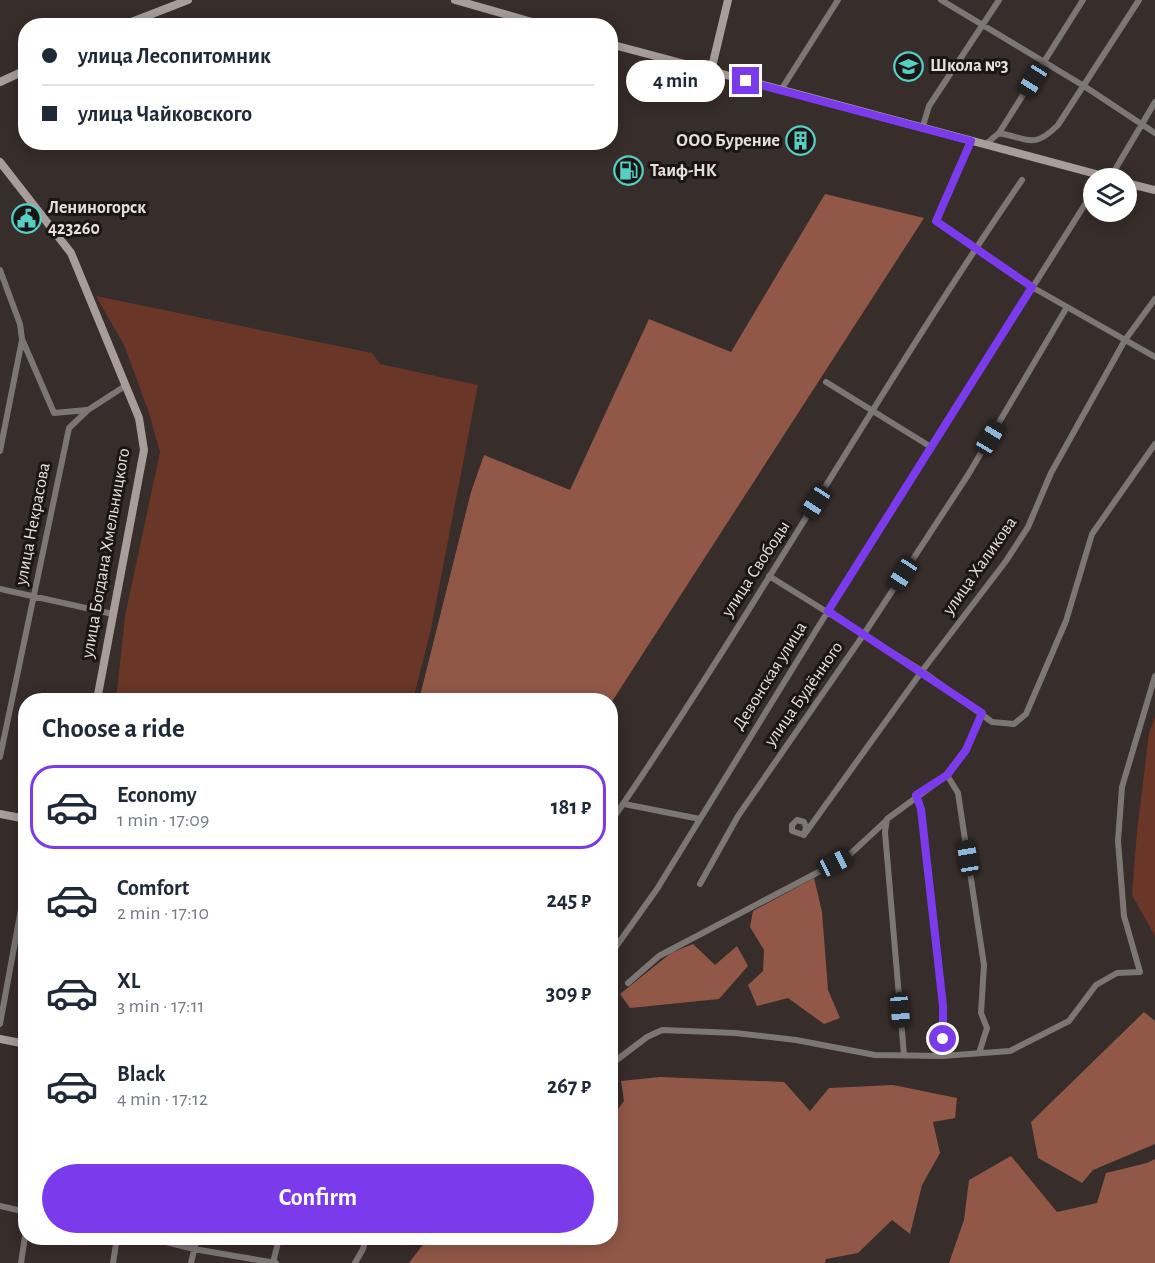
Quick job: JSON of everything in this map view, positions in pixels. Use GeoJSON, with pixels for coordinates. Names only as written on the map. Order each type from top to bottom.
{"type":"FeatureCollection","features":[{"type":"Feature","properties":{"kind":"main road"},"geometry":{"type":"LineString","coordinates":[[455,0],[518,18]]}},
{"type":"Feature","properties":{"kind":"main road"},"geometry":{"type":"LineString","coordinates":[[711,71],[728,0]]}},
{"type":"Feature","properties":{"kind":"main road"},"geometry":{"type":"LineString","coordinates":[[137,18],[165,4],[181,1]]}},
{"type":"Feature","properties":{"kind":"main road"},"geometry":{"type":"LineString","coordinates":[[618,46],[1083,170]]}},
{"type":"Feature","properties":{"kind":"main road"},"geometry":{"type":"LineString","coordinates":[[0,82],[18,74]]}},
{"type":"Feature","properties":{"kind":"main road","name":"улица Богдана Хмельницкого"},"geometry":{"type":"LineString","coordinates":[[0,162],[70,253],[139,418],[144,450],[98,693]]}},
{"type":"Feature","properties":{"kind":"main road"},"geometry":{"type":"LineString","coordinates":[[1137,186],[1155,190]]}},
{"type":"Feature","properties":{"kind":"main road"},"geometry":{"type":"LineString","coordinates":[[0,814],[18,817]]}},
{"type":"Feature","properties":{"kind":"main road"},"geometry":{"type":"LineString","coordinates":[[0,1039],[18,1042]]}},
{"type":"Feature","properties":{"kind":"street"},"geometry":{"type":"LineString","coordinates":[[781,90],[838,0]]}},
{"type":"Feature","properties":{"kind":"street"},"geometry":{"type":"LineString","coordinates":[[940,0],[984,24],[1155,133]]}},
{"type":"Feature","properties":{"kind":"street"},"geometry":{"type":"LineString","coordinates":[[922,129],[929,106],[999,0]]}},
{"type":"Feature","properties":{"kind":"street"},"geometry":{"type":"LineString","coordinates":[[986,144],[999,133],[1083,0]]}},
{"type":"Feature","properties":{"kind":"street"},"geometry":{"type":"LineString","coordinates":[[999,133],[1035,142],[1044,139],[1058,125],[1139,0]]}},
{"type":"Feature","properties":{"kind":"street"},"geometry":{"type":"LineString","coordinates":[[1116,168],[1155,102]]}},
{"type":"Feature","properties":{"kind":"street"},"geometry":{"type":"LineString","coordinates":[[971,141],[936,221],[1032,287],[1155,357]]}},
{"type":"Feature","properties":{"kind":"street","name":"улица Свободы"},"geometry":{"type":"LineString","coordinates":[[618,812],[875,411],[975,249],[1022,180]]}},
{"type":"Feature","properties":{"kind":"street","name":"Девонская улица"},"geometry":{"type":"LineString","coordinates":[[618,944],[657,889],[828,611],[1083,207]]}},
{"type":"Feature","properties":{"kind":"street","name":"улица Некрасова"},"geometry":{"type":"LineString","coordinates":[[0,270],[20,324],[22,339],[54,412],[88,410]]}},
{"type":"Feature","properties":{"kind":"street","name":"улица Халикова"},"geometry":{"type":"LineString","coordinates":[[804,836],[922,671],[1006,561],[1028,527],[1051,472],[1125,340],[1155,299]]}},
{"type":"Feature","properties":{"kind":"street","name":"улица Будённого"},"geometry":{"type":"LineString","coordinates":[[700,884],[738,816],[864,634],[968,475],[1068,307]]}},
{"type":"Feature","properties":{"kind":"street"},"geometry":{"type":"LineString","coordinates":[[0,451],[22,339]]}},
{"type":"Feature","properties":{"kind":"street"},"geometry":{"type":"LineString","coordinates":[[826,382],[931,447]]}},
{"type":"Feature","properties":{"kind":"street","name":"улица Некрасова"},"geometry":{"type":"LineString","coordinates":[[0,757],[69,428],[88,410],[125,386]]}},
{"type":"Feature","properties":{"kind":"street"},"geometry":{"type":"LineString","coordinates":[[769,576],[922,671],[992,722],[1014,724],[1026,714],[1066,621],[1092,534],[1155,444]]}},
{"type":"Feature","properties":{"kind":"street"},"geometry":{"type":"LineString","coordinates":[[0,589],[113,614]]}},
{"type":"Feature","properties":{"kind":"street"},"geometry":{"type":"LineString","coordinates":[[618,1059],[647,1037],[662,1030],[735,1033],[796,1040],[875,1055],[942,1056],[1010,1051],[1069,1021],[1096,984],[1117,973],[1140,972],[1124,916],[1118,841],[1122,787],[1155,676]]}},
{"type":"Feature","properties":{"kind":"street"},"geometry":{"type":"LineString","coordinates":[[628,983],[659,956],[847,857],[916,795],[947,775],[966,750],[982,713]]}},
{"type":"Feature","properties":{"kind":"street"},"geometry":{"type":"LineString","coordinates":[[947,775],[958,793],[984,965],[981,1012],[987,1028],[979,1053]]}},
{"type":"Feature","properties":{"kind":"street"},"geometry":{"type":"LineString","coordinates":[[916,795],[921,809],[943,1006],[942,1056]]}},
{"type":"Feature","properties":{"kind":"street"},"geometry":{"type":"LineString","coordinates":[[624,804],[700,819]]}},
{"type":"Feature","properties":{"kind":"street"},"geometry":{"type":"LineString","coordinates":[[887,819],[885,832],[904,1054]]}},
{"type":"Feature","properties":{"kind":"street"},"geometry":{"type":"LineString","coordinates":[[0,1024],[18,926]]}},
{"type":"Feature","properties":{"kind":"street"},"geometry":{"type":"LineString","coordinates":[[0,1206],[18,1210]]}},
{"type":"Feature","properties":{"kind":"street"},"geometry":{"type":"LineString","coordinates":[[21,1263],[24,1245]]}},
{"type":"Feature","properties":{"kind":"street"},"geometry":{"type":"LineString","coordinates":[[113,1263],[116,1245]]}},
{"type":"Feature","properties":{"kind":"street"},"geometry":{"type":"LineString","coordinates":[[178,1245],[274,1263],[278,1245]]}},
{"type":"Feature","properties":{"kind":"street"},"geometry":{"type":"LineString","coordinates":[[191,1263],[195,1245]]}},
{"type":"Feature","properties":{"kind":"street"},"geometry":{"type":"LineString","coordinates":[[355,1263],[364,1245]]}},
{"type":"Feature","properties":{"kind":"shaded area"},"geometry":{"type":"Polygon","coordinates":[[[825,194],[924,218],[617,693],[421,693],[471,492],[484,455],[570,490],[649,319],[731,352],[825,194]]]}},
{"type":"Feature","properties":{"kind":"shaded area"},"geometry":{"type":"Polygon","coordinates":[[[96,296],[372,353],[380,364],[478,385],[431,629],[415,693],[117,693],[125,616],[160,452],[149,413],[125,347],[96,296]]]}},
{"type":"Feature","properties":{"kind":"shaded area"},"geometry":{"type":"Polygon","coordinates":[[[1155,717],[1155,936],[1132,895],[1149,733],[1155,717]]]}},
{"type":"Feature","properties":{"kind":"shaded area"},"geometry":{"type":"Polygon","coordinates":[[[814,878],[822,912],[828,990],[840,1018],[824,1024],[788,998],[757,1006],[748,985],[763,971],[764,950],[750,927],[753,911],[814,878]]]}},
{"type":"Feature","properties":{"kind":"shaded area"},"geometry":{"type":"Polygon","coordinates":[[[693,944],[715,965],[737,946],[748,966],[719,999],[630,1008],[620,994],[671,953],[693,944]]]}},
{"type":"Feature","properties":{"kind":"shaded area"},"geometry":{"type":"Polygon","coordinates":[[[1144,1012],[1155,1021],[1155,1144],[1093,1170],[1082,1183],[1038,1158],[1031,1122],[1144,1012]]]}},
{"type":"Feature","properties":{"kind":"shaded area"},"geometry":{"type":"Polygon","coordinates":[[[660,1077],[784,1082],[810,1111],[829,1088],[893,1085],[957,1098],[955,1118],[933,1122],[940,1153],[922,1185],[910,1234],[892,1220],[858,1253],[826,1259],[825,1263],[409,1263],[423,1245],[618,1245],[618,1109],[624,1101],[621,1081],[660,1077]]]}},
{"type":"Feature","properties":{"kind":"shaded area"},"geometry":{"type":"Polygon","coordinates":[[[1011,1156],[1057,1212],[1097,1203],[1106,1173],[1155,1159],[1155,1263],[949,1263],[964,1220],[969,1180],[1011,1156]]]}},
{"type":"Feature","properties":{"kind":"place","name":"Школа №3"},"geometry":{"type":"Point","coordinates":[909,66]}},
{"type":"Feature","properties":{"kind":"place","name":"ООО Бурение"},"geometry":{"type":"Point","coordinates":[801,141]}},
{"type":"Feature","properties":{"kind":"place","name":"Таиф-НК"},"geometry":{"type":"Point","coordinates":[629,171]}},
{"type":"Feature","properties":{"kind":"place","name":"Лениногорск 423260"},"geometry":{"type":"Point","coordinates":[27,218]}},
{"type":"Feature","properties":{"kind":"route"},"geometry":{"type":"LineString","coordinates":[[746,81],[971,141],[936,221],[1032,287],[828,611],[922,671],[982,713],[966,750],[947,775],[916,795],[921,809],[943,1006],[943,1039]]}}]}
